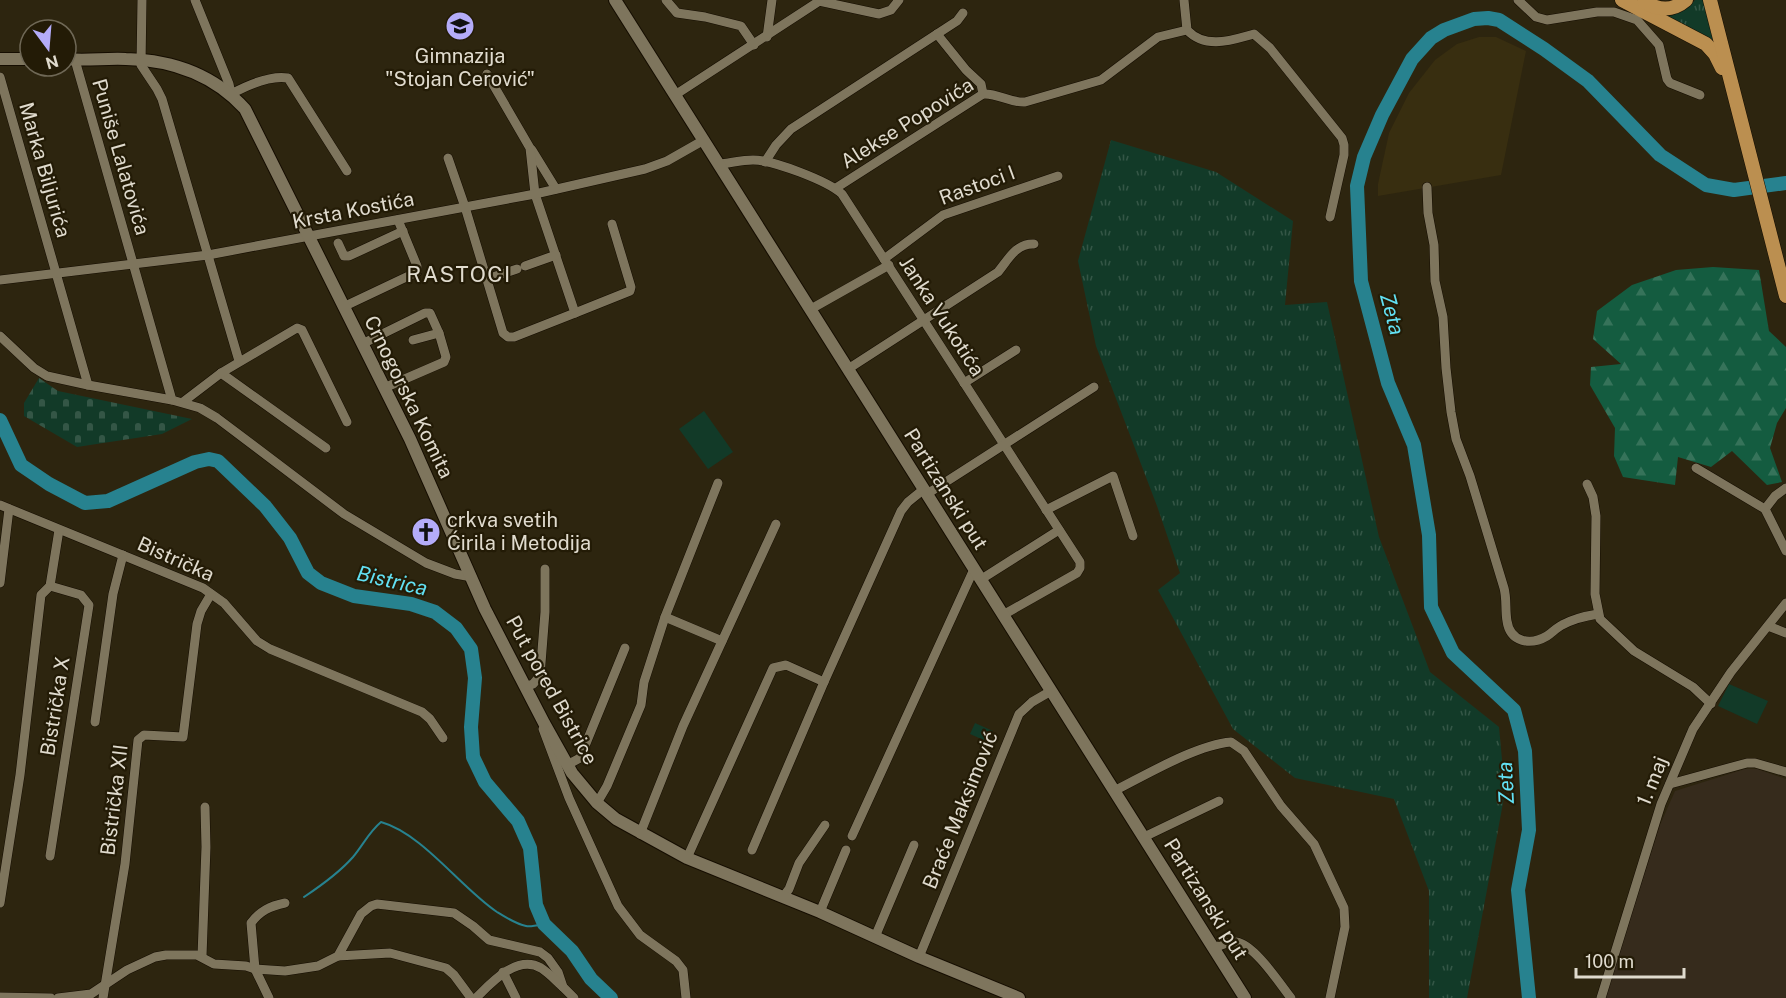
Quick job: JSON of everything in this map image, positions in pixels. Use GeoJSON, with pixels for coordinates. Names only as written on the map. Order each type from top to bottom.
{"type":"FeatureCollection","features":[{"type":"Feature","properties":{"kind":"main road"},"geometry":{"type":"LineString","coordinates":[[1622,0],[1687,33],[1709,47],[1720,61],[1737,103]]}},
{"type":"Feature","properties":{"kind":"main road"},"geometry":{"type":"LineString","coordinates":[[1640,0],[1664,9],[1678,6],[1686,0]]}},
{"type":"Feature","properties":{"kind":"main road"},"geometry":{"type":"LineString","coordinates":[[1710,0],[1786,296]]}},
{"type":"Feature","properties":{"kind":"street"},"geometry":{"type":"LineString","coordinates":[[142,0],[140,61],[142,69],[162,99],[239,361]]}},
{"type":"Feature","properties":{"kind":"street"},"geometry":{"type":"LineString","coordinates":[[195,0],[230,84],[231,94]]}},
{"type":"Feature","properties":{"kind":"street","name":"Partizanski put"},"geometry":{"type":"LineString","coordinates":[[615,0],[1245,998]]}},
{"type":"Feature","properties":{"kind":"street"},"geometry":{"type":"LineString","coordinates":[[666,0],[677,13],[741,26],[754,45]]}},
{"type":"Feature","properties":{"kind":"street"},"geometry":{"type":"LineString","coordinates":[[767,37],[772,0]]}},
{"type":"Feature","properties":{"kind":"street"},"geometry":{"type":"LineString","coordinates":[[675,95],[767,37],[820,0],[879,14],[891,10],[899,0]]}},
{"type":"Feature","properties":{"kind":"street"},"geometry":{"type":"LineString","coordinates":[[1184,0],[1187,30],[1198,38],[1218,43],[1254,33],[1270,48],[1342,138],[1344,155],[1330,217]]}},
{"type":"Feature","properties":{"kind":"street"},"geometry":{"type":"LineString","coordinates":[[1518,0],[1536,17],[1547,20],[1597,12],[1614,12],[1637,20],[1659,45],[1670,83],[1700,95]]}},
{"type":"Feature","properties":{"kind":"street"},"geometry":{"type":"LineString","coordinates":[[765,162],[776,145],[791,129],[957,21],[963,13]]}},
{"type":"Feature","properties":{"kind":"street","name":"Alekse Popovića"},"geometry":{"type":"LineString","coordinates":[[836,188],[983,94],[993,93],[1015,102],[1025,102],[1101,80],[1158,37],[1187,30]]}},
{"type":"Feature","properties":{"kind":"street"},"geometry":{"type":"LineString","coordinates":[[937,34],[966,70],[981,84],[983,94]]}},
{"type":"Feature","properties":{"kind":"street"},"geometry":{"type":"LineString","coordinates":[[0,59],[18,59]]}},
{"type":"Feature","properties":{"kind":"street"},"geometry":{"type":"LineString","coordinates":[[78,60],[128,59],[180,66],[216,83],[231,94]]}},
{"type":"Feature","properties":{"kind":"street"},"geometry":{"type":"LineString","coordinates":[[487,74],[556,189]]}},
{"type":"Feature","properties":{"kind":"street","name":"Marka Biljurića"},"geometry":{"type":"LineString","coordinates":[[0,77],[88,385]]}},
{"type":"Feature","properties":{"kind":"street"},"geometry":{"type":"LineString","coordinates":[[231,94],[280,77],[288,78],[347,171]]}},
{"type":"Feature","properties":{"kind":"street","name":"Puniše Lalatovića"},"geometry":{"type":"LineString","coordinates":[[76,78],[172,400]]}},
{"type":"Feature","properties":{"kind":"street","name":"Crnogorska Komita"},"geometry":{"type":"LineString","coordinates":[[231,94],[245,109],[410,439],[472,577]]}},
{"type":"Feature","properties":{"kind":"street","name":"Krsta Kostića"},"geometry":{"type":"LineString","coordinates":[[0,280],[208,255],[535,194],[645,169],[667,161],[704,140]]}},
{"type":"Feature","properties":{"kind":"street"},"geometry":{"type":"LineString","coordinates":[[530,148],[535,194],[575,313]]}},
{"type":"Feature","properties":{"kind":"street"},"geometry":{"type":"LineString","coordinates":[[448,158],[503,333],[508,337],[514,337],[630,291],[631,287],[612,224]]}},
{"type":"Feature","properties":{"kind":"street","name":"Janka Vukotića"},"geometry":{"type":"LineString","coordinates":[[719,164],[753,160],[765,162],[836,188],[848,200],[1080,562],[1077,573],[1003,615]]}},
{"type":"Feature","properties":{"kind":"street","name":"Rastoci I"},"geometry":{"type":"LineString","coordinates":[[811,309],[886,262],[943,215],[1058,176]]}},
{"type":"Feature","properties":{"kind":"street"},"geometry":{"type":"LineString","coordinates":[[1427,187],[1428,213],[1434,245],[1435,281],[1443,317],[1451,412],[1456,439],[1470,476],[1504,588],[1507,621],[1514,637],[1518,640],[1533,641],[1546,637],[1570,621],[1598,614]]}},
{"type":"Feature","properties":{"kind":"street"},"geometry":{"type":"LineString","coordinates":[[343,307],[417,272],[417,266],[398,220]]}},
{"type":"Feature","properties":{"kind":"street"},"geometry":{"type":"LineString","coordinates":[[338,243],[344,256],[349,256],[403,231]]}},
{"type":"Feature","properties":{"kind":"street"},"geometry":{"type":"LineString","coordinates":[[848,369],[998,272],[1016,250],[1026,244],[1034,244]]}},
{"type":"Feature","properties":{"kind":"street"},"geometry":{"type":"LineString","coordinates":[[487,279],[556,255]]}},
{"type":"Feature","properties":{"kind":"street"},"geometry":{"type":"LineString","coordinates":[[362,344],[425,313],[431,314],[446,357],[444,362],[384,388]]}},
{"type":"Feature","properties":{"kind":"street"},"geometry":{"type":"LineString","coordinates":[[183,402],[239,361],[295,328],[302,330],[347,422]]}},
{"type":"Feature","properties":{"kind":"street"},"geometry":{"type":"LineString","coordinates":[[413,340],[439,333]]}},
{"type":"Feature","properties":{"kind":"street"},"geometry":{"type":"LineString","coordinates":[[0,336],[34,368],[46,376],[183,402],[200,408],[217,418],[344,514],[426,564],[472,577]]}},
{"type":"Feature","properties":{"kind":"street"},"geometry":{"type":"LineString","coordinates":[[964,383],[1016,351]]}},
{"type":"Feature","properties":{"kind":"street"},"geometry":{"type":"LineString","coordinates":[[221,373],[326,448]]}},
{"type":"Feature","properties":{"kind":"street"},"geometry":{"type":"LineString","coordinates":[[752,850],[901,511],[908,502],[1005,446],[1094,387]]}},
{"type":"Feature","properties":{"kind":"street"},"geometry":{"type":"LineString","coordinates":[[1696,468],[1765,509],[1786,551]]}},
{"type":"Feature","properties":{"kind":"street"},"geometry":{"type":"LineString","coordinates":[[1046,510],[1113,476],[1134,536]]}},
{"type":"Feature","properties":{"kind":"street"},"geometry":{"type":"LineString","coordinates":[[597,802],[607,786],[641,705],[644,682],[665,617],[718,483]]}},
{"type":"Feature","properties":{"kind":"street"},"geometry":{"type":"LineString","coordinates":[[1587,484],[1593,497],[1596,516],[1594,559],[1598,614],[1603,623],[1634,651],[1693,687],[1711,704]]}},
{"type":"Feature","properties":{"kind":"street"},"geometry":{"type":"LineString","coordinates":[[1765,509],[1775,496],[1786,488]]}},
{"type":"Feature","properties":{"kind":"street"},"geometry":{"type":"LineString","coordinates":[[0,583],[5,507]]}},
{"type":"Feature","properties":{"kind":"street","name":"Bistrička"},"geometry":{"type":"LineString","coordinates":[[5,507],[203,588],[224,603],[257,641],[270,649],[422,712],[430,719],[443,738]]}},
{"type":"Feature","properties":{"kind":"street"},"geometry":{"type":"LineString","coordinates":[[640,834],[683,726],[776,525]]}},
{"type":"Feature","properties":{"kind":"street","name":"Bistrička X"},"geometry":{"type":"LineString","coordinates":[[0,903],[20,775],[41,595],[50,586],[59,530]]}},
{"type":"Feature","properties":{"kind":"street"},"geometry":{"type":"LineString","coordinates":[[852,836],[977,575],[1059,530]]}},
{"type":"Feature","properties":{"kind":"street"},"geometry":{"type":"LineString","coordinates":[[95,722],[113,594],[123,555]]}},
{"type":"Feature","properties":{"kind":"street"},"geometry":{"type":"LineString","coordinates":[[525,687],[533,684],[540,676],[545,612],[545,569]]}},
{"type":"Feature","properties":{"kind":"street","name":"Put pored Bistrice"},"geometry":{"type":"LineString","coordinates":[[472,577],[485,609],[567,772],[610,815],[640,834],[687,858],[820,912],[874,938],[1018,998]]}},
{"type":"Feature","properties":{"kind":"street","name":"Bistrička X"},"geometry":{"type":"LineString","coordinates":[[50,586],[81,595],[89,605],[50,856]]}},
{"type":"Feature","properties":{"kind":"street","name":"Bistrička XII"},"geometry":{"type":"LineString","coordinates":[[105,985],[125,864],[138,740],[144,735],[183,737],[197,624],[201,611],[211,594]]}},
{"type":"Feature","properties":{"kind":"street","name":"1. maj"},"geometry":{"type":"LineString","coordinates":[[1600,998],[1660,804],[1693,729],[1731,672],[1786,603]]}},
{"type":"Feature","properties":{"kind":"street"},"geometry":{"type":"LineString","coordinates":[[665,617],[722,641]]}},
{"type":"Feature","properties":{"kind":"street"},"geometry":{"type":"LineString","coordinates":[[1768,626],[1786,633]]}},
{"type":"Feature","properties":{"kind":"street"},"geometry":{"type":"LineString","coordinates":[[625,648],[580,758],[567,772],[618,906],[640,935],[676,961],[683,970],[686,998]]}},
{"type":"Feature","properties":{"kind":"street"},"geometry":{"type":"LineString","coordinates":[[687,858],[773,668],[786,665],[824,682]]}},
{"type":"Feature","properties":{"kind":"street","name":"Braće Maksimović"},"geometry":{"type":"LineString","coordinates":[[919,957],[1019,714],[1032,702],[1051,691]]}},
{"type":"Feature","properties":{"kind":"street"},"geometry":{"type":"LineString","coordinates":[[1114,791],[1175,761],[1217,745],[1231,742],[1244,751],[1281,806],[1314,844],[1344,908],[1345,927],[1330,998]]}},
{"type":"Feature","properties":{"kind":"street"},"geometry":{"type":"LineString","coordinates":[[1670,784],[1747,763],[1786,772]]}},
{"type":"Feature","properties":{"kind":"street"},"geometry":{"type":"LineString","coordinates":[[1144,837],[1219,801]]}},
{"type":"Feature","properties":{"kind":"street"},"geometry":{"type":"LineString","coordinates":[[202,956],[206,847],[205,807]]}},
{"type":"Feature","properties":{"kind":"street"},"geometry":{"type":"LineString","coordinates":[[783,897],[789,889],[799,863],[825,825]]}},
{"type":"Feature","properties":{"kind":"street"},"geometry":{"type":"LineString","coordinates":[[874,938],[914,845]]}},
{"type":"Feature","properties":{"kind":"street"},"geometry":{"type":"LineString","coordinates":[[820,912],[846,850]]}},
{"type":"Feature","properties":{"kind":"street"},"geometry":{"type":"LineString","coordinates":[[269,998],[255,969],[251,923],[269,907],[285,903]]}},
{"type":"Feature","properties":{"kind":"street"},"geometry":{"type":"LineString","coordinates":[[338,956],[362,914],[371,906],[388,904],[435,910],[454,913],[489,940],[498,944],[540,952],[548,958],[558,972],[563,987]]}},
{"type":"Feature","properties":{"kind":"street"},"geometry":{"type":"LineString","coordinates":[[1214,948],[1234,942],[1243,944],[1253,951],[1292,998]]}},
{"type":"Feature","properties":{"kind":"street"},"geometry":{"type":"LineString","coordinates":[[58,998],[91,994],[127,970],[155,957],[197,955],[214,964],[285,971],[318,966],[338,956],[390,953],[446,968],[471,998]]}},
{"type":"Feature","properties":{"kind":"street"},"geometry":{"type":"LineString","coordinates":[[476,998],[503,972],[525,966],[539,967],[574,998]]}},
{"type":"Feature","properties":{"kind":"street"},"geometry":{"type":"LineString","coordinates":[[503,972],[516,998]]}},
{"type":"Feature","properties":{"kind":"street"},"geometry":{"type":"LineString","coordinates":[[103,998],[105,985]]}},
{"type":"Feature","properties":{"kind":"street"},"geometry":{"type":"LineString","coordinates":[[0,997],[51,998]]}},
{"type":"Feature","properties":{"kind":"shaded area"},"geometry":{"type":"Polygon","coordinates":[[[1479,37],[1496,37],[1526,51],[1501,175],[1378,196],[1378,184],[1389,133],[1409,93],[1435,60],[1457,44],[1479,37]]]}},
{"type":"Feature","properties":{"kind":"shaded area"},"geometry":{"type":"Polygon","coordinates":[[[1745,769],[1757,769],[1786,779],[1786,998],[1605,998],[1660,825],[1675,791],[1745,769]]]}},
{"type":"Feature","properties":{"kind":"green space"},"geometry":{"type":"Polygon","coordinates":[[[1628,0],[1654,11],[1672,14],[1688,8],[1695,0],[1704,0],[1718,54],[1628,0]]]}},
{"type":"Feature","properties":{"kind":"green space"},"geometry":{"type":"Polygon","coordinates":[[[1111,140],[1216,172],[1293,221],[1285,305],[1327,302],[1379,537],[1430,672],[1499,727],[1505,792],[1467,998],[1429,998],[1429,891],[1394,799],[1295,778],[1233,729],[1158,590],[1180,573],[1096,346],[1078,261],[1111,140]]]}},
{"type":"Feature","properties":{"kind":"green space"},"geometry":{"type":"Polygon","coordinates":[[[1713,267],[1759,270],[1769,331],[1786,347],[1786,408],[1777,423],[1770,448],[1782,482],[1767,485],[1732,451],[1711,467],[1678,457],[1675,485],[1623,477],[1614,456],[1615,428],[1590,385],[1591,367],[1621,364],[1593,339],[1597,311],[1632,285],[1676,270],[1713,267]]]}},
{"type":"Feature","properties":{"kind":"green space"},"geometry":{"type":"Polygon","coordinates":[[[39,378],[58,391],[192,419],[162,434],[77,447],[24,416],[24,403],[39,378]]]}},
{"type":"Feature","properties":{"kind":"green space"},"geometry":{"type":"Polygon","coordinates":[[[704,411],[733,452],[708,469],[679,429],[704,411]]]}},
{"type":"Feature","properties":{"kind":"green space"},"geometry":{"type":"Polygon","coordinates":[[[1729,684],[1768,701],[1757,724],[1718,706],[1729,684]]]}},
{"type":"Feature","properties":{"kind":"green space"},"geometry":{"type":"Polygon","coordinates":[[[975,723],[993,731],[988,742],[970,734],[975,723]]]}},
{"type":"Feature","properties":{"kind":"waterway","name":"Zeta"},"geometry":{"type":"LineString","coordinates":[[1529,998],[1518,890],[1529,830],[1525,751],[1514,710],[1453,653],[1431,607],[1429,535],[1414,445],[1388,383],[1361,281],[1357,186],[1364,157],[1382,115],[1412,59],[1431,38],[1444,30],[1474,19],[1488,18],[1499,20],[1588,81],[1660,155],[1706,185],[1734,190],[1786,183]]}},
{"type":"Feature","properties":{"kind":"waterway","name":"Bistrica"},"geometry":{"type":"LineString","coordinates":[[0,420],[21,465],[49,484],[85,503],[108,501],[195,462],[209,459],[218,461],[265,506],[290,538],[308,573],[321,583],[354,596],[411,604],[435,612],[456,628],[471,649],[475,678],[471,727],[473,757],[485,782],[518,821],[530,848],[536,905],[544,924],[572,951],[591,979],[611,998]]}},
{"type":"Feature","properties":{"kind":"waterway"},"geometry":{"type":"LineString","coordinates":[[304,897],[348,863],[381,822],[397,828],[412,838],[497,912],[526,926],[544,924]]}},
{"type":"Feature","properties":{"kind":"place","name":"Gimnazija \"Stojan Cerović\""},"geometry":{"type":"Point","coordinates":[460,26]}},
{"type":"Feature","properties":{"kind":"place","name":"crkva svetih Ćirila i Metodija"},"geometry":{"type":"Point","coordinates":[426,532]}},
{"type":"Feature","properties":{"kind":"district","name":"RASTOCI"},"geometry":{"type":"Point","coordinates":[459,274]}}]}
